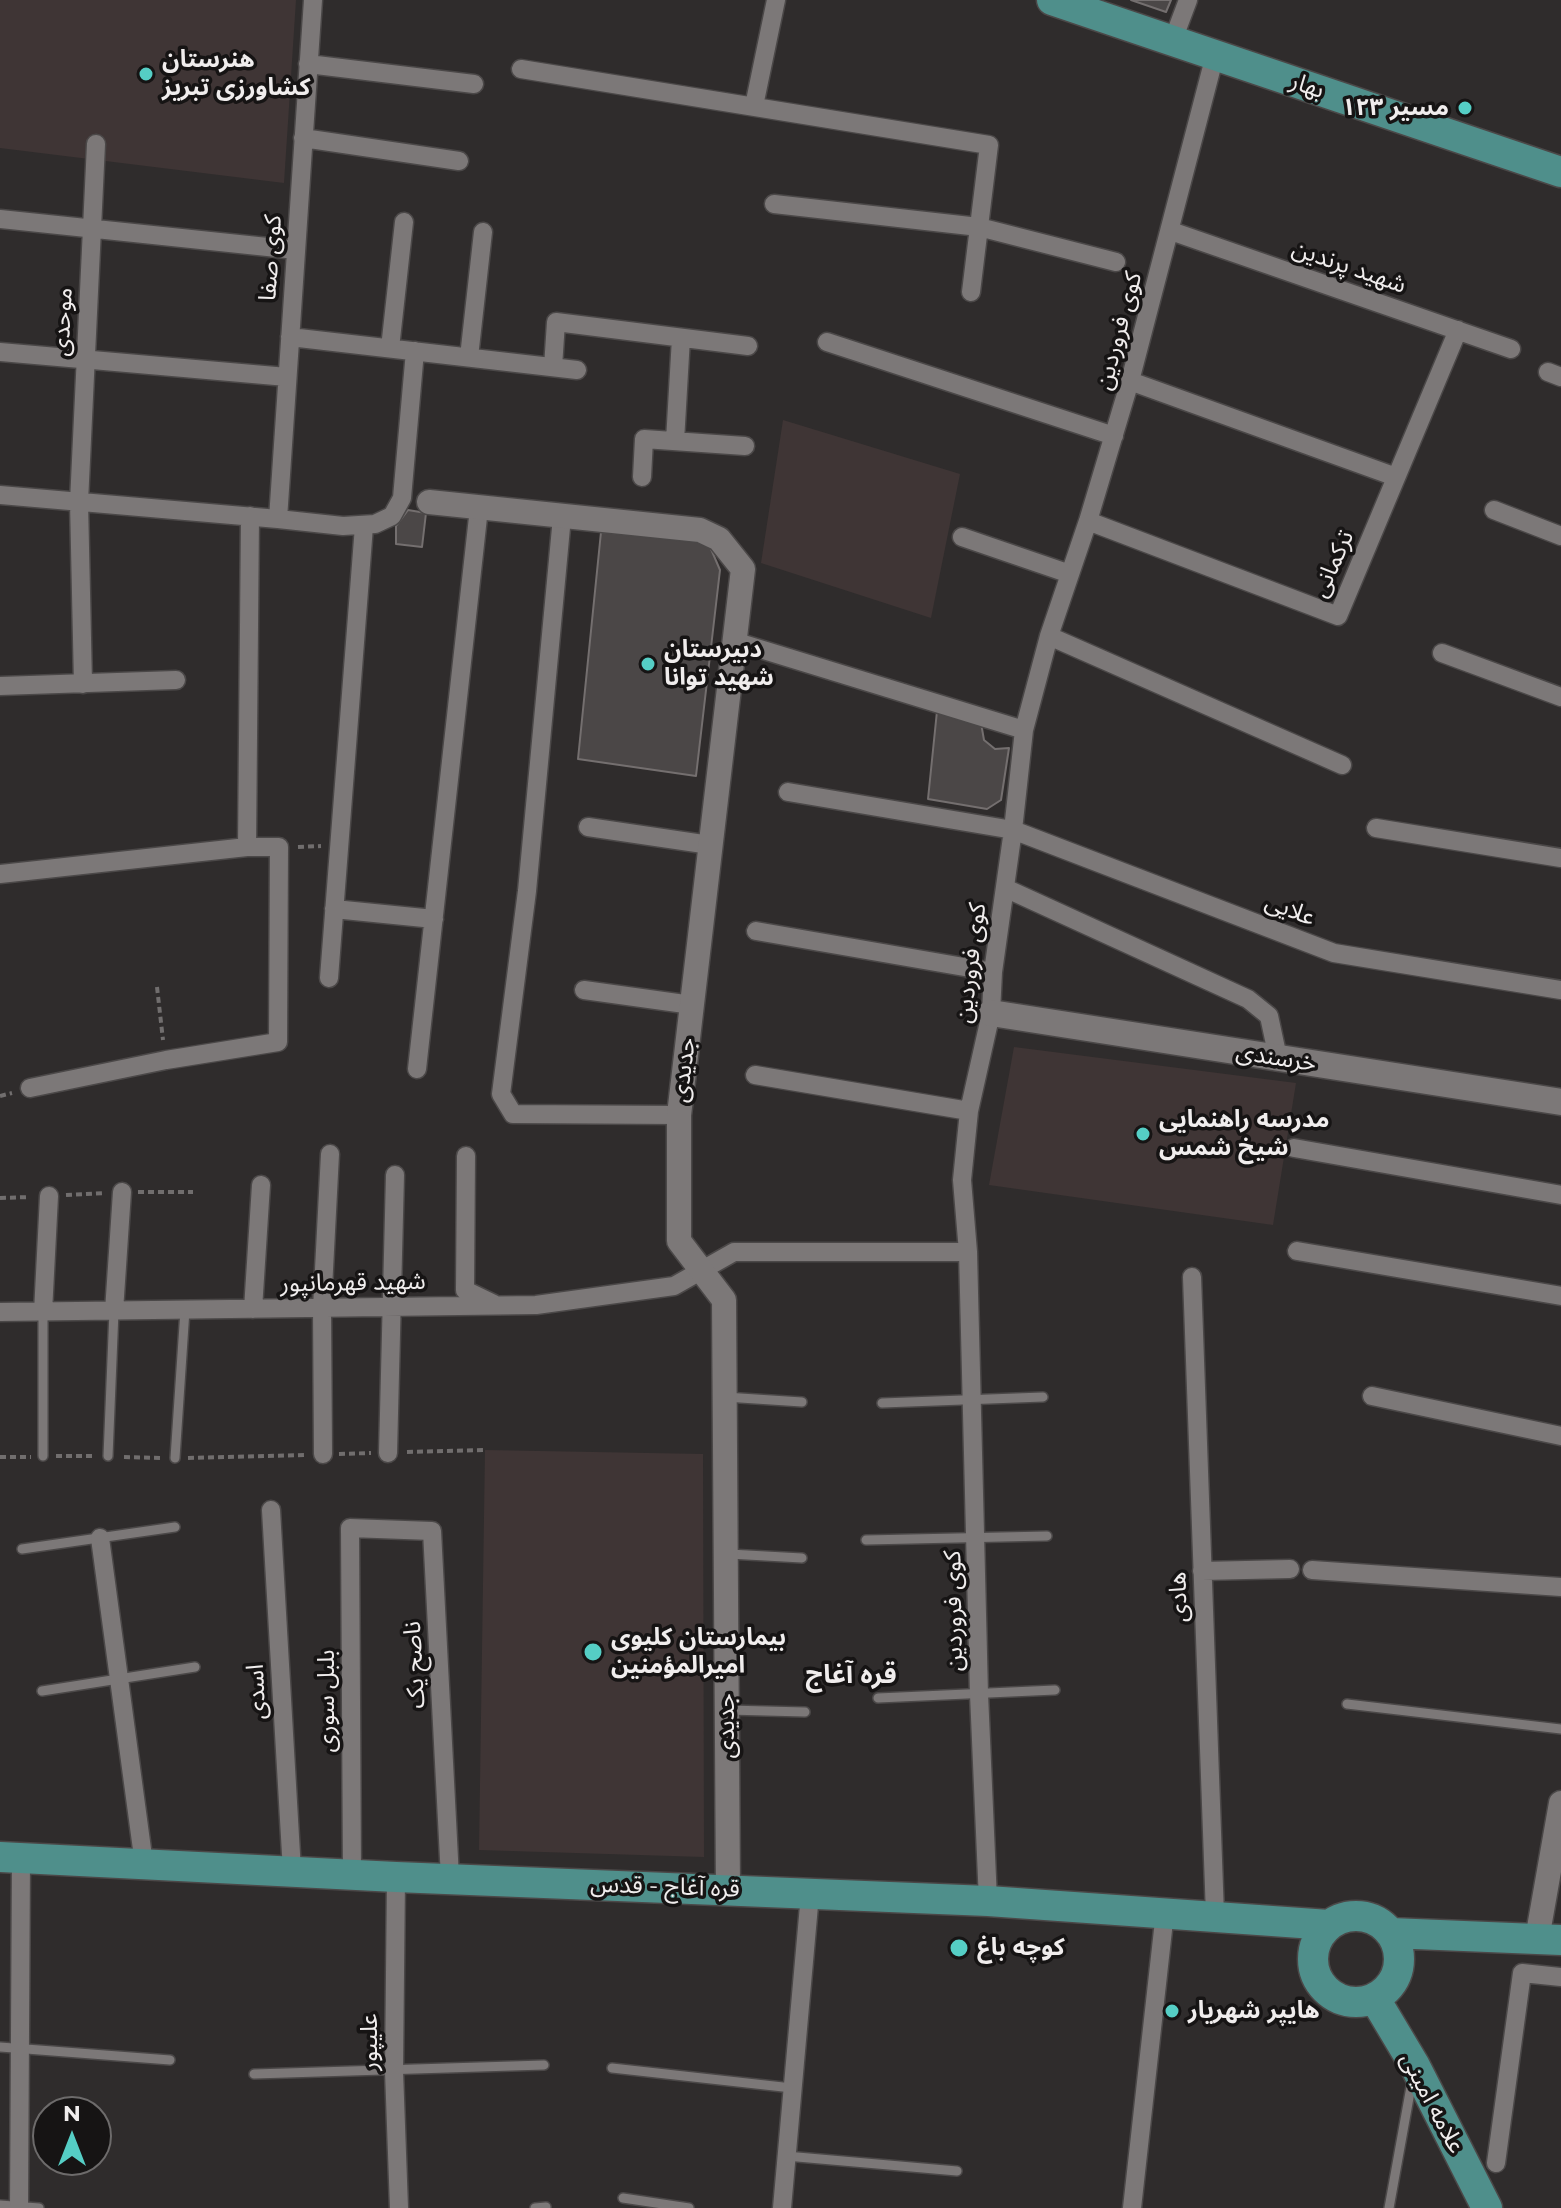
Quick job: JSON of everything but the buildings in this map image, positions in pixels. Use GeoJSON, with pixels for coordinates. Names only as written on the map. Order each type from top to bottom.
{"type":"FeatureCollection","features":[{"type":"Feature","properties":{"kind":"main road","name":"بهار"},"geometry":{"type":"LineString","coordinates":[[1052,0],[1561,172]]}},
{"type":"Feature","properties":{"kind":"main road","name":"خرسندی"},"geometry":{"type":"LineString","coordinates":[[991,1013],[1561,1102]]}},
{"type":"Feature","properties":{"kind":"main road","name":"قره آغاج - قدس"},"geometry":{"type":"LineString","coordinates":[[10,1857],[396,1877],[988,1901],[1329,1925]]}},
{"type":"Feature","properties":{"kind":"main road"},"geometry":{"type":"LineString","coordinates":[[1350,1916],[1373,1919],[1391,1933],[1400,1957],[1394,1982],[1375,1999],[1348,2002],[1325,1990],[1313,1969],[1315,1945],[1329,1925],[1350,1916]]}},
{"type":"Feature","properties":{"kind":"main road"},"geometry":{"type":"LineString","coordinates":[[1391,1933],[1549,1940]]}},
{"type":"Feature","properties":{"kind":"main road","name":"علامه امینی"},"geometry":{"type":"LineString","coordinates":[[1375,1999],[1415,2066],[1487,2208]]}},
{"type":"Feature","properties":{"kind":"street","name":"کوی صفا"},"geometry":{"type":"LineString","coordinates":[[278,519],[313,0]]}},
{"type":"Feature","properties":{"kind":"street"},"geometry":{"type":"LineString","coordinates":[[754,106],[776,0]]}},
{"type":"Feature","properties":{"kind":"street"},"geometry":{"type":"LineString","coordinates":[[1173,40],[1188,0]]}},
{"type":"Feature","properties":{"kind":"street","name":"کوی فروردین"},"geometry":{"type":"LineString","coordinates":[[988,1901],[979,1694],[968,1252],[962,1180],[969,1111],[991,1013],[993,972],[1024,730],[1049,636],[1130,381],[1215,55]]}},
{"type":"Feature","properties":{"kind":"street"},"geometry":{"type":"LineString","coordinates":[[308,64],[474,84]]}},
{"type":"Feature","properties":{"kind":"street"},"geometry":{"type":"LineString","coordinates":[[521,69],[989,145],[971,292]]}},
{"type":"Feature","properties":{"kind":"street"},"geometry":{"type":"LineString","coordinates":[[303,138],[459,161]]}},
{"type":"Feature","properties":{"kind":"street","name":"موحدی"},"geometry":{"type":"LineString","coordinates":[[83,684],[79,502],[96,144]]}},
{"type":"Feature","properties":{"kind":"street"},"geometry":{"type":"LineString","coordinates":[[774,204],[979,227],[1116,262]]}},
{"type":"Feature","properties":{"kind":"street"},"geometry":{"type":"LineString","coordinates":[[0,219],[296,250]]}},
{"type":"Feature","properties":{"kind":"street"},"geometry":{"type":"LineString","coordinates":[[390,348],[404,222]]}},
{"type":"Feature","properties":{"kind":"street","name":"شهید پرندین"},"geometry":{"type":"LineString","coordinates":[[1171,231],[1511,349]]}},
{"type":"Feature","properties":{"kind":"street"},"geometry":{"type":"LineString","coordinates":[[469,357],[483,232]]}},
{"type":"Feature","properties":{"kind":"street"},"geometry":{"type":"LineString","coordinates":[[553,367],[556,322],[748,346]]}},
{"type":"Feature","properties":{"kind":"street","name":"ترکمانی"},"geometry":{"type":"LineString","coordinates":[[1088,521],[1338,616],[1458,330]]}},
{"type":"Feature","properties":{"kind":"street"},"geometry":{"type":"LineString","coordinates":[[290,337],[577,370]]}},
{"type":"Feature","properties":{"kind":"street"},"geometry":{"type":"LineString","coordinates":[[675,441],[681,338]]}},
{"type":"Feature","properties":{"kind":"street"},"geometry":{"type":"LineString","coordinates":[[827,342],[1114,436]]}},
{"type":"Feature","properties":{"kind":"street"},"geometry":{"type":"LineString","coordinates":[[0,495],[343,526],[375,524],[392,516],[402,498],[415,351]]}},
{"type":"Feature","properties":{"kind":"street"},"geometry":{"type":"LineString","coordinates":[[0,352],[287,377]]}},
{"type":"Feature","properties":{"kind":"street"},"geometry":{"type":"LineString","coordinates":[[1130,381],[1396,477]]}},
{"type":"Feature","properties":{"kind":"street"},"geometry":{"type":"LineString","coordinates":[[642,477],[644,439],[745,446]]}},
{"type":"Feature","properties":{"kind":"street"},"geometry":{"type":"LineString","coordinates":[[402,498],[429,502]]}},
{"type":"Feature","properties":{"kind":"street","name":"جدیدی"},"geometry":{"type":"LineString","coordinates":[[429,502],[700,530],[719,539],[743,569],[679,1115],[679,1241],[724,1300],[728,1890]]}},
{"type":"Feature","properties":{"kind":"street"},"geometry":{"type":"LineString","coordinates":[[417,1069],[479,508]]}},
{"type":"Feature","properties":{"kind":"street"},"geometry":{"type":"LineString","coordinates":[[1494,510],[1561,536]]}},
{"type":"Feature","properties":{"kind":"street"},"geometry":{"type":"LineString","coordinates":[[247,847],[250,516]]}},
{"type":"Feature","properties":{"kind":"street"},"geometry":{"type":"LineString","coordinates":[[562,517],[527,891],[501,1094],[513,1114],[679,1115]]}},
{"type":"Feature","properties":{"kind":"street"},"geometry":{"type":"LineString","coordinates":[[329,978],[364,526]]}},
{"type":"Feature","properties":{"kind":"street"},"geometry":{"type":"LineString","coordinates":[[962,537],[1070,574]]}},
{"type":"Feature","properties":{"kind":"street"},"geometry":{"type":"LineString","coordinates":[[1049,636],[1342,765]]}},
{"type":"Feature","properties":{"kind":"street"},"geometry":{"type":"LineString","coordinates":[[734,641],[1024,730]]}},
{"type":"Feature","properties":{"kind":"street"},"geometry":{"type":"LineString","coordinates":[[1442,653],[1561,697]]}},
{"type":"Feature","properties":{"kind":"street"},"geometry":{"type":"LineString","coordinates":[[0,686],[176,680]]}},
{"type":"Feature","properties":{"kind":"street","name":"علایی"},"geometry":{"type":"LineString","coordinates":[[788,792],[1013,830],[1334,953],[1561,990]]}},
{"type":"Feature","properties":{"kind":"street"},"geometry":{"type":"LineString","coordinates":[[588,827],[710,845]]}},
{"type":"Feature","properties":{"kind":"street"},"geometry":{"type":"LineString","coordinates":[[1376,828],[1561,858]]}},
{"type":"Feature","properties":{"kind":"street"},"geometry":{"type":"LineString","coordinates":[[0,874],[247,847],[279,847],[278,1042],[166,1060],[30,1088]]}},
{"type":"Feature","properties":{"kind":"street"},"geometry":{"type":"LineString","coordinates":[[1005,888],[1248,999],[1269,1016],[1278,1058]]}},
{"type":"Feature","properties":{"kind":"street"},"geometry":{"type":"LineString","coordinates":[[334,909],[434,919]]}},
{"type":"Feature","properties":{"kind":"street"},"geometry":{"type":"LineString","coordinates":[[756,931],[993,972]]}},
{"type":"Feature","properties":{"kind":"street"},"geometry":{"type":"LineString","coordinates":[[584,990],[692,1005]]}},
{"type":"Feature","properties":{"kind":"street"},"geometry":{"type":"LineString","coordinates":[[755,1075],[969,1111]]}},
{"type":"Feature","properties":{"kind":"street"},"geometry":{"type":"LineString","coordinates":[[1294,1148],[1561,1195]]}},
{"type":"Feature","properties":{"kind":"street"},"geometry":{"type":"LineString","coordinates":[[323,1454],[322,1308],[330,1154]]}},
{"type":"Feature","properties":{"kind":"street"},"geometry":{"type":"LineString","coordinates":[[466,1156],[465,1290],[497,1305]]}},
{"type":"Feature","properties":{"kind":"street"},"geometry":{"type":"LineString","coordinates":[[388,1453],[395,1175]]}},
{"type":"Feature","properties":{"kind":"street"},"geometry":{"type":"LineString","coordinates":[[253,1309],[261,1185]]}},
{"type":"Feature","properties":{"kind":"street"},"geometry":{"type":"LineString","coordinates":[[114,1311],[122,1192]]}},
{"type":"Feature","properties":{"kind":"street"},"geometry":{"type":"LineString","coordinates":[[43,1312],[49,1196]]}},
{"type":"Feature","properties":{"kind":"street"},"geometry":{"type":"LineString","coordinates":[[1297,1251],[1561,1296]]}},
{"type":"Feature","properties":{"kind":"street","name":"شهید قهرمانپور"},"geometry":{"type":"LineString","coordinates":[[0,1312],[536,1305],[674,1286],[734,1252],[968,1252]]}},
{"type":"Feature","properties":{"kind":"street","name":"هادی"},"geometry":{"type":"LineString","coordinates":[[1192,1277],[1215,1915]]}},
{"type":"Feature","properties":{"kind":"street"},"geometry":{"type":"LineString","coordinates":[[1372,1396],[1561,1436]]}},
{"type":"Feature","properties":{"kind":"street","name":"اسدی"},"geometry":{"type":"LineString","coordinates":[[271,1510],[292,1871]]}},
{"type":"Feature","properties":{"kind":"street","name":"بلبل سوری"},"geometry":{"type":"LineString","coordinates":[[350,1528],[352,1874]]}},
{"type":"Feature","properties":{"kind":"street","name":"ناصح یک"},"geometry":{"type":"LineString","coordinates":[[350,1528],[432,1531],[450,1878]]}},
{"type":"Feature","properties":{"kind":"street"},"geometry":{"type":"LineString","coordinates":[[100,1538],[144,1864]]}},
{"type":"Feature","properties":{"kind":"street"},"geometry":{"type":"LineString","coordinates":[[1202,1571],[1290,1569]]}},
{"type":"Feature","properties":{"kind":"street"},"geometry":{"type":"LineString","coordinates":[[1312,1570],[1561,1587]]}},
{"type":"Feature","properties":{"kind":"street"},"geometry":{"type":"LineString","coordinates":[[1549,1940],[1561,1803]]}},
{"type":"Feature","properties":{"kind":"street"},"geometry":{"type":"LineString","coordinates":[[10,1857],[20,2048],[13,2207]]}},
{"type":"Feature","properties":{"kind":"street","name":"علیپور"},"geometry":{"type":"LineString","coordinates":[[396,1877],[394,2071],[399,2208]]}},
{"type":"Feature","properties":{"kind":"street"},"geometry":{"type":"LineString","coordinates":[[782,2208],[810,1894]]}},
{"type":"Feature","properties":{"kind":"street"},"geometry":{"type":"LineString","coordinates":[[1132,2208],[1165,1912]]}},
{"type":"Feature","properties":{"kind":"street"},"geometry":{"type":"LineString","coordinates":[[1496,2163],[1522,1973],[1561,1977]]}},
{"type":"Feature","properties":{"kind":"lane"},"geometry":{"type":"LineString","coordinates":[[175,1458],[185,1310]]}},
{"type":"Feature","properties":{"kind":"lane"},"geometry":{"type":"LineString","coordinates":[[108,1456],[114,1311]]}},
{"type":"Feature","properties":{"kind":"lane"},"geometry":{"type":"LineString","coordinates":[[43,1312],[43,1456]]}},
{"type":"Feature","properties":{"kind":"lane"},"geometry":{"type":"LineString","coordinates":[[725,1397],[802,1402]]}},
{"type":"Feature","properties":{"kind":"lane"},"geometry":{"type":"LineString","coordinates":[[882,1403],[1043,1397]]}},
{"type":"Feature","properties":{"kind":"lane"},"geometry":{"type":"LineString","coordinates":[[22,1549],[175,1527]]}},
{"type":"Feature","properties":{"kind":"lane"},"geometry":{"type":"LineString","coordinates":[[866,1540],[1047,1536]]}},
{"type":"Feature","properties":{"kind":"lane"},"geometry":{"type":"LineString","coordinates":[[726,1554],[802,1558]]}},
{"type":"Feature","properties":{"kind":"lane"},"geometry":{"type":"LineString","coordinates":[[42,1691],[195,1667]]}},
{"type":"Feature","properties":{"kind":"lane"},"geometry":{"type":"LineString","coordinates":[[878,1698],[1055,1690]]}},
{"type":"Feature","properties":{"kind":"lane"},"geometry":{"type":"LineString","coordinates":[[1347,1704],[1561,1729]]}},
{"type":"Feature","properties":{"kind":"lane"},"geometry":{"type":"LineString","coordinates":[[727,1710],[805,1712]]}},
{"type":"Feature","properties":{"kind":"lane"},"geometry":{"type":"LineString","coordinates":[[0,2047],[170,2060]]}},
{"type":"Feature","properties":{"kind":"lane"},"geometry":{"type":"LineString","coordinates":[[254,2074],[544,2065]]}},
{"type":"Feature","properties":{"kind":"lane"},"geometry":{"type":"LineString","coordinates":[[1389,2208],[1415,2066]]}},
{"type":"Feature","properties":{"kind":"lane"},"geometry":{"type":"LineString","coordinates":[[612,2068],[792,2088]]}},
{"type":"Feature","properties":{"kind":"lane"},"geometry":{"type":"LineString","coordinates":[[786,2156],[957,2171]]}},
{"type":"Feature","properties":{"kind":"lane"},"geometry":{"type":"LineString","coordinates":[[623,2198],[689,2208]]}},
{"type":"Feature","properties":{"kind":"lane"},"geometry":{"type":"LineString","coordinates":[[13,2207],[39,2208]]}},
{"type":"Feature","properties":{"kind":"lane"},"geometry":{"type":"LineString","coordinates":[[535,2208],[546,2207]]}},
{"type":"Feature","properties":{"kind":"path"},"geometry":{"type":"LineString","coordinates":[[279,847],[339,846]]}},
{"type":"Feature","properties":{"kind":"path"},"geometry":{"type":"LineString","coordinates":[[157,987],[166,1060]]}},
{"type":"Feature","properties":{"kind":"path"},"geometry":{"type":"LineString","coordinates":[[0,1198],[193,1192]]}},
{"type":"Feature","properties":{"kind":"path"},"geometry":{"type":"LineString","coordinates":[[0,1457],[175,1458],[485,1450]]}},
{"type":"Feature","properties":{"kind":"shaded area","name":"هنرستان کشاورزی تبریز"},"geometry":{"type":"Polygon","coordinates":[[[0,0],[296,0],[284,183],[0,148],[0,0]]]}},
{"type":"Feature","properties":{"kind":"shaded area"},"geometry":{"type":"Polygon","coordinates":[[[783,420],[960,474],[931,618],[761,563],[783,420]]]}},
{"type":"Feature","properties":{"kind":"shaded area","name":"مدرسه راهنمایی شیخ شمس"},"geometry":{"type":"Polygon","coordinates":[[[1014,1047],[1296,1083],[1273,1225],[989,1185],[1014,1047]]]}},
{"type":"Feature","properties":{"kind":"shaded area","name":"بیمارستان کلیوی امیرالمؤمنین"},"geometry":{"type":"Polygon","coordinates":[[[485,1450],[703,1454],[704,1857],[479,1850],[485,1450]]]}},
{"type":"Feature","properties":{"kind":"place","name":"هنرستان کشاورزی تبریز"},"geometry":{"type":"Point","coordinates":[146,74]}},
{"type":"Feature","properties":{"kind":"place","name":"مسیر ۱۲۳"},"geometry":{"type":"Point","coordinates":[1465,108]}},
{"type":"Feature","properties":{"kind":"place","name":"دبیرستان شهید توانا"},"geometry":{"type":"Point","coordinates":[648,664]}},
{"type":"Feature","properties":{"kind":"place","name":"مدرسه راهنمایی شیخ شمس"},"geometry":{"type":"Point","coordinates":[1143,1134]}},
{"type":"Feature","properties":{"kind":"place","name":"بیمارستان کلیوی امیرالمؤمنین"},"geometry":{"type":"Point","coordinates":[593,1652]}},
{"type":"Feature","properties":{"kind":"place","name":"کوچه باغ"},"geometry":{"type":"Point","coordinates":[959,1948]}},
{"type":"Feature","properties":{"kind":"place","name":"هایپر شهریار"},"geometry":{"type":"Point","coordinates":[1172,2011]}},
{"type":"Feature","properties":{"kind":"district","name":"قره آغاج"},"geometry":{"type":"Point","coordinates":[851,1675]}}]}
